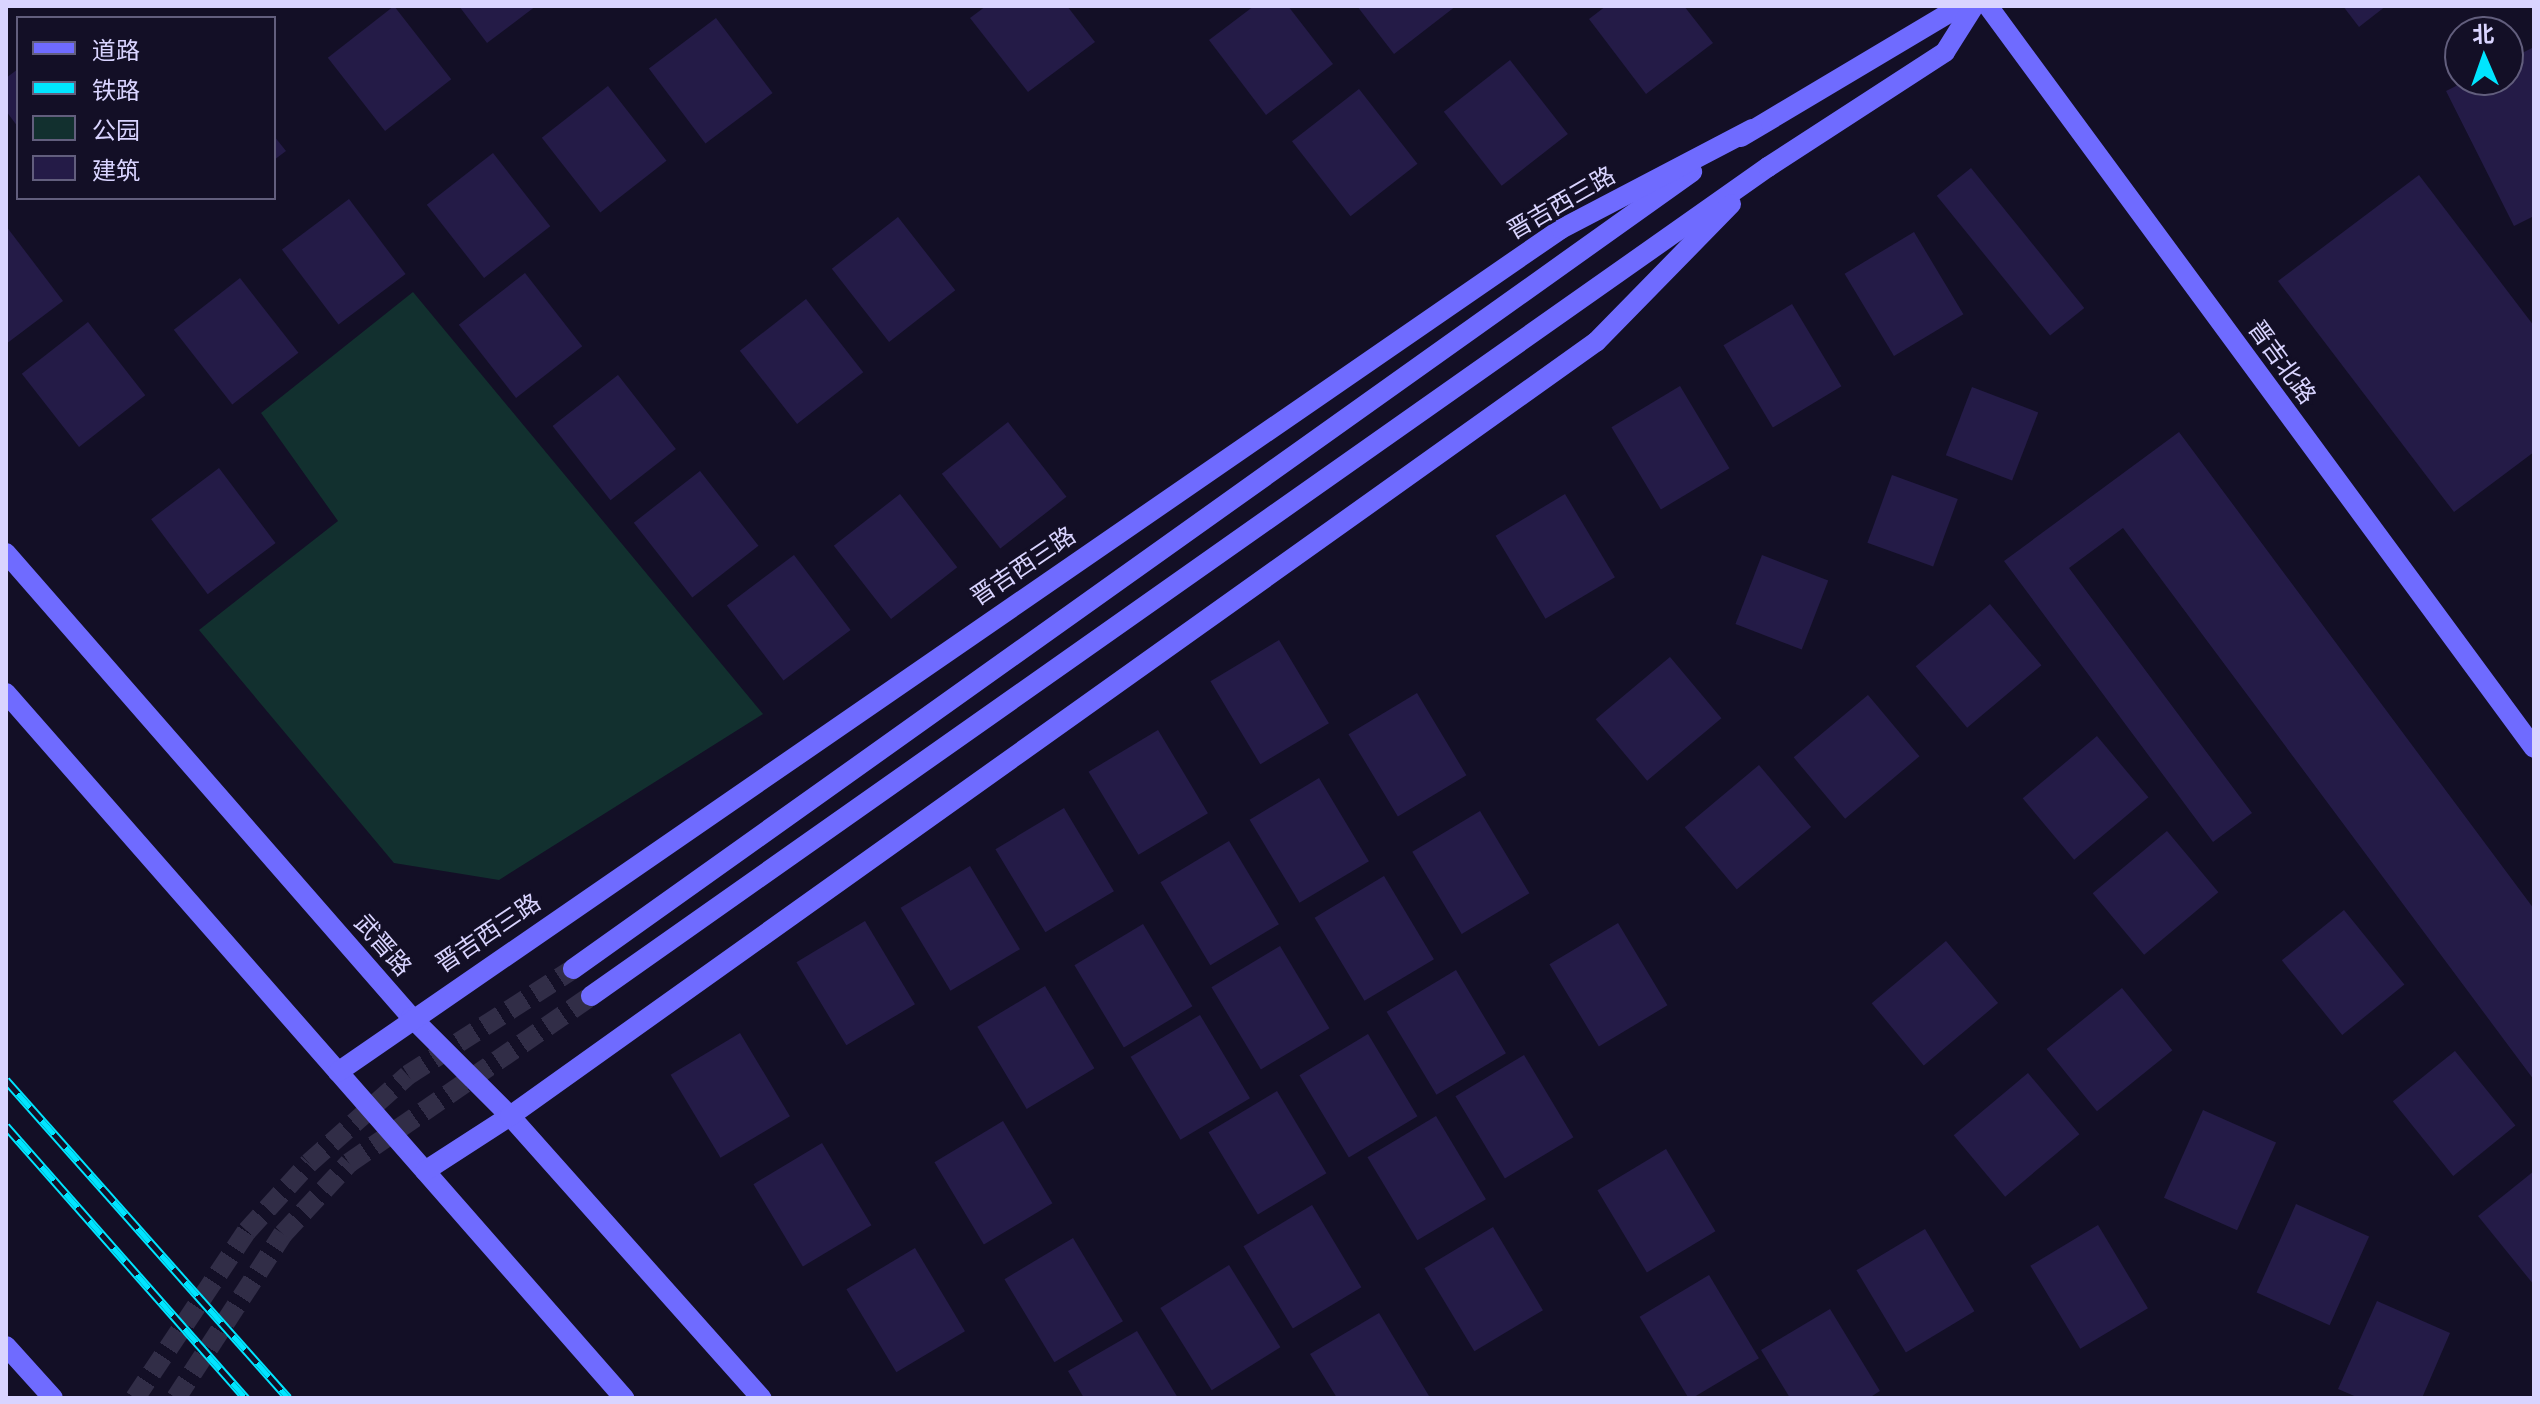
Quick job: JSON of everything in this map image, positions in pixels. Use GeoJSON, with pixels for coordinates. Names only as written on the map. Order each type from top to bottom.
{"type":"FeatureCollection","features":[{"type":"Feature","properties":{"kind":"street","name":"晋吉西三路"},"geometry":{"type":"LineString","coordinates":[[338,1072],[411,1017],[1561,229],[1752,129],[1961,6]]}},
{"type":"Feature","properties":{"kind":"street"},"geometry":{"type":"LineString","coordinates":[[591,996],[1768,167],[1945,52],[1974,6]]}},
{"type":"Feature","properties":{"kind":"street","name":"晋吉北路"},"geometry":{"type":"LineString","coordinates":[[1988,6],[2534,748]]}},
{"type":"Feature","properties":{"kind":"street","name":"晋吉西三路"},"geometry":{"type":"LineString","coordinates":[[573,969],[1752,129]]}},
{"type":"Feature","properties":{"kind":"street"},"geometry":{"type":"LineString","coordinates":[[425,1171],[510,1116],[1596,342],[1768,167]]}},
{"type":"Feature","properties":{"kind":"street","name":"武晋路"},"geometry":{"type":"LineString","coordinates":[[6,553],[411,1017],[510,1116],[761,1398]]}},
{"type":"Feature","properties":{"kind":"street"},"geometry":{"type":"LineString","coordinates":[[6,693],[624,1398]]}},
{"type":"Feature","properties":{"kind":"street"},"geometry":{"type":"LineString","coordinates":[[6,1346],[53,1398]]}},
{"type":"Feature","properties":{"kind":"green space"},"geometry":{"type":"Polygon","coordinates":[[[413,292],[763,714],[499,880],[394,863],[199,630],[338,521],[261,413],[413,292]]]}},
{"type":"Feature","properties":{"kind":"building"},"geometry":{"type":"Polygon","coordinates":[[[394,6],[451,79],[385,131],[328,58],[394,6]]]}},
{"type":"Feature","properties":{"kind":"building"},"geometry":{"type":"Polygon","coordinates":[[[459,6],[536,6],[487,43],[459,6]]]}},
{"type":"Feature","properties":{"kind":"building"},"geometry":{"type":"Polygon","coordinates":[[[986,6],[1067,6],[1095,42],[1028,92],[970,18],[986,6]]]}},
{"type":"Feature","properties":{"kind":"building"},"geometry":{"type":"Polygon","coordinates":[[[1254,6],[1288,6],[1333,64],[1266,115],[1209,40],[1254,6]]]}},
{"type":"Feature","properties":{"kind":"building"},"geometry":{"type":"Polygon","coordinates":[[[1357,6],[1456,6],[1394,54],[1357,6]]]}},
{"type":"Feature","properties":{"kind":"building"},"geometry":{"type":"Polygon","coordinates":[[[1606,6],[1684,6],[1713,43],[1646,94],[1589,19],[1606,6]]]}},
{"type":"Feature","properties":{"kind":"building"},"geometry":{"type":"Polygon","coordinates":[[[2343,6],[2386,6],[2359,27],[2343,6]]]}},
{"type":"Feature","properties":{"kind":"building"},"geometry":{"type":"Polygon","coordinates":[[[716,18],[773,93],[705,144],[649,69],[716,18]]]}},
{"type":"Feature","properties":{"kind":"building"},"geometry":{"type":"Polygon","coordinates":[[[2534,47],[2534,216],[2514,226],[2449,96],[2524,96],[2524,52],[2534,47]]]}},
{"type":"Feature","properties":{"kind":"building"},"geometry":{"type":"Polygon","coordinates":[[[1510,60],[1568,134],[1502,186],[1444,112],[1510,60]]]}},
{"type":"Feature","properties":{"kind":"building"},"geometry":{"type":"Polygon","coordinates":[[[16,70],[16,124],[6,111],[6,78],[16,70]]]}},
{"type":"Feature","properties":{"kind":"building"},"geometry":{"type":"Polygon","coordinates":[[[608,86],[666,161],[600,213],[542,138],[608,86]]]}},
{"type":"Feature","properties":{"kind":"building"},"geometry":{"type":"Polygon","coordinates":[[[1359,89],[1417,164],[1351,216],[1292,141],[1359,89]]]}},
{"type":"Feature","properties":{"kind":"building"},"geometry":{"type":"Polygon","coordinates":[[[276,138],[286,151],[276,158],[276,138]]]}},
{"type":"Feature","properties":{"kind":"building"},"geometry":{"type":"Polygon","coordinates":[[[493,153],[550,226],[484,278],[427,205],[493,153]]]}},
{"type":"Feature","properties":{"kind":"building"},"geometry":{"type":"Polygon","coordinates":[[[1971,168],[2084,308],[2050,336],[1937,196],[1971,168]]]}},
{"type":"Feature","properties":{"kind":"building"},"geometry":{"type":"Polygon","coordinates":[[[2419,175],[2534,326],[2534,452],[2454,512],[2278,281],[2419,175]]]}},
{"type":"Feature","properties":{"kind":"building"},"geometry":{"type":"Polygon","coordinates":[[[349,199],[406,274],[338,325],[282,250],[349,199]]]}},
{"type":"Feature","properties":{"kind":"building"},"geometry":{"type":"Polygon","coordinates":[[[898,217],[955,290],[889,342],[832,269],[898,217]]]}},
{"type":"Feature","properties":{"kind":"building"},"geometry":{"type":"Polygon","coordinates":[[[6,226],[63,301],[6,344],[6,226]]]}},
{"type":"Feature","properties":{"kind":"building"},"geometry":{"type":"Polygon","coordinates":[[[1914,232],[1963,314],[1894,356],[1845,274],[1914,232]]]}},
{"type":"Feature","properties":{"kind":"building"},"geometry":{"type":"Polygon","coordinates":[[[525,273],[582,346],[516,398],[459,325],[525,273]]]}},
{"type":"Feature","properties":{"kind":"building"},"geometry":{"type":"Polygon","coordinates":[[[240,278],[298,353],[232,405],[174,330],[240,278]]]}},
{"type":"Feature","properties":{"kind":"building"},"geometry":{"type":"Polygon","coordinates":[[[806,299],[863,372],[797,424],[740,351],[806,299]]]}},
{"type":"Feature","properties":{"kind":"building"},"geometry":{"type":"Polygon","coordinates":[[[1792,304],[1841,386],[1773,427],[1723,345],[1792,304]]]}},
{"type":"Feature","properties":{"kind":"building"},"geometry":{"type":"Polygon","coordinates":[[[88,322],[145,395],[79,447],[22,374],[88,322]]]}},
{"type":"Feature","properties":{"kind":"building"},"geometry":{"type":"Polygon","coordinates":[[[618,375],[676,449],[610,500],[553,426],[618,375]]]}},
{"type":"Feature","properties":{"kind":"building"},"geometry":{"type":"Polygon","coordinates":[[[1680,386],[1729,468],[1661,509],[1611,427],[1680,386]]]}},
{"type":"Feature","properties":{"kind":"building"},"geometry":{"type":"Polygon","coordinates":[[[1972,387],[2038,412],[2012,481],[1946,455],[1972,387]]]}},
{"type":"Feature","properties":{"kind":"building"},"geometry":{"type":"Polygon","coordinates":[[[1008,422],[1066,497],[1000,549],[942,474],[1008,422]]]}},
{"type":"Feature","properties":{"kind":"building"},"geometry":{"type":"Polygon","coordinates":[[[2179,432],[2534,909],[2534,1080],[2123,528],[2069,568],[2252,813],[2213,842],[2004,561],[2179,432]]]}},
{"type":"Feature","properties":{"kind":"building"},"geometry":{"type":"Polygon","coordinates":[[[219,468],[276,543],[208,594],[151,519],[219,468]]]}},
{"type":"Feature","properties":{"kind":"building"},"geometry":{"type":"Polygon","coordinates":[[[700,471],[758,546],[692,598],[634,523],[700,471]]]}},
{"type":"Feature","properties":{"kind":"building"},"geometry":{"type":"Polygon","coordinates":[[[1892,475],[1958,499],[1933,567],[1867,543],[1892,475]]]}},
{"type":"Feature","properties":{"kind":"building"},"geometry":{"type":"Polygon","coordinates":[[[900,494],[957,567],[891,619],[834,546],[900,494]]]}},
{"type":"Feature","properties":{"kind":"building"},"geometry":{"type":"Polygon","coordinates":[[[1565,494],[1615,577],[1546,619],[1496,536],[1565,494]]]}},
{"type":"Feature","properties":{"kind":"building"},"geometry":{"type":"Polygon","coordinates":[[[794,555],[851,630],[783,681],[727,606],[794,555]]]}},
{"type":"Feature","properties":{"kind":"building"},"geometry":{"type":"Polygon","coordinates":[[[1762,555],[1828,580],[1802,650],[1735,624],[1762,555]]]}},
{"type":"Feature","properties":{"kind":"building"},"geometry":{"type":"Polygon","coordinates":[[[1990,604],[2041,665],[1967,728],[1916,666],[1990,604]]]}},
{"type":"Feature","properties":{"kind":"building"},"geometry":{"type":"Polygon","coordinates":[[[1279,640],[1329,723],[1260,764],[1210,681],[1279,640]]]}},
{"type":"Feature","properties":{"kind":"building"},"geometry":{"type":"Polygon","coordinates":[[[1670,657],[1721,718],[1647,781],[1596,719],[1670,657]]]}},
{"type":"Feature","properties":{"kind":"building"},"geometry":{"type":"Polygon","coordinates":[[[1417,693],[1466,775],[1398,816],[1348,734],[1417,693]]]}},
{"type":"Feature","properties":{"kind":"building"},"geometry":{"type":"Polygon","coordinates":[[[1868,695],[1919,756],[1845,819],[1794,757],[1868,695]]]}},
{"type":"Feature","properties":{"kind":"building"},"geometry":{"type":"Polygon","coordinates":[[[1158,730],[1208,813],[1139,855],[1089,772],[1158,730]]]}},
{"type":"Feature","properties":{"kind":"building"},"geometry":{"type":"Polygon","coordinates":[[[2097,736],[2148,797],[2074,860],[2023,798],[2097,736]]]}},
{"type":"Feature","properties":{"kind":"building"},"geometry":{"type":"Polygon","coordinates":[[[1759,765],[1811,827],[1737,889],[1685,827],[1759,765]]]}},
{"type":"Feature","properties":{"kind":"building"},"geometry":{"type":"Polygon","coordinates":[[[1319,778],[1369,861],[1300,903],[1250,820],[1319,778]]]}},
{"type":"Feature","properties":{"kind":"building"},"geometry":{"type":"Polygon","coordinates":[[[1064,808],[1114,891],[1045,932],[995,849],[1064,808]]]}},
{"type":"Feature","properties":{"kind":"building"},"geometry":{"type":"Polygon","coordinates":[[[1480,811],[1529,893],[1462,934],[1412,852],[1480,811]]]}},
{"type":"Feature","properties":{"kind":"building"},"geometry":{"type":"Polygon","coordinates":[[[2167,831],[2218,892],[2144,955],[2093,893],[2167,831]]]}},
{"type":"Feature","properties":{"kind":"building"},"geometry":{"type":"Polygon","coordinates":[[[1229,841],[1279,924],[1210,965],[1160,882],[1229,841]]]}},
{"type":"Feature","properties":{"kind":"building"},"geometry":{"type":"Polygon","coordinates":[[[970,866],[1020,949],[951,991],[901,908],[970,866]]]}},
{"type":"Feature","properties":{"kind":"building"},"geometry":{"type":"Polygon","coordinates":[[[1384,876],[1434,959],[1365,1001],[1315,918],[1384,876]]]}},
{"type":"Feature","properties":{"kind":"building"},"geometry":{"type":"Polygon","coordinates":[[[2344,910],[2404,985],[2342,1035],[2282,960],[2344,910]]]}},
{"type":"Feature","properties":{"kind":"building"},"geometry":{"type":"Polygon","coordinates":[[[865,921],[915,1004],[846,1045],[796,962],[865,921]]]}},
{"type":"Feature","properties":{"kind":"building"},"geometry":{"type":"Polygon","coordinates":[[[1618,923],[1667,1005],[1599,1046],[1549,964],[1618,923]]]}},
{"type":"Feature","properties":{"kind":"building"},"geometry":{"type":"Polygon","coordinates":[[[1143,924],[1192,1006],[1124,1047],[1074,965],[1143,924]]]}},
{"type":"Feature","properties":{"kind":"building"},"geometry":{"type":"Polygon","coordinates":[[[1946,941],[1998,1003],[1924,1065],[1872,1003],[1946,941]]]}},
{"type":"Feature","properties":{"kind":"building"},"geometry":{"type":"Polygon","coordinates":[[[1280,946],[1329,1028],[1261,1069],[1211,987],[1280,946]]]}},
{"type":"Feature","properties":{"kind":"building"},"geometry":{"type":"Polygon","coordinates":[[[1456,970],[1506,1053],[1437,1095],[1387,1012],[1456,970]]]}},
{"type":"Feature","properties":{"kind":"building"},"geometry":{"type":"Polygon","coordinates":[[[1045,986],[1094,1068],[1027,1109],[977,1027],[1045,986]]]}},
{"type":"Feature","properties":{"kind":"building"},"geometry":{"type":"Polygon","coordinates":[[[2122,988],[2172,1050],[2097,1111],[2047,1049],[2122,988]]]}},
{"type":"Feature","properties":{"kind":"building"},"geometry":{"type":"Polygon","coordinates":[[[1200,1015],[1250,1098],[1181,1140],[1131,1057],[1200,1015]]]}},
{"type":"Feature","properties":{"kind":"building"},"geometry":{"type":"Polygon","coordinates":[[[740,1033],[790,1116],[721,1158],[671,1075],[740,1033]]]}},
{"type":"Feature","properties":{"kind":"building"},"geometry":{"type":"Polygon","coordinates":[[[1368,1034],[1417,1116],[1349,1157],[1299,1075],[1368,1034]]]}},
{"type":"Feature","properties":{"kind":"building"},"geometry":{"type":"Polygon","coordinates":[[[2455,1051],[2515,1126],[2453,1176],[2393,1101],[2455,1051]]]}},
{"type":"Feature","properties":{"kind":"building"},"geometry":{"type":"Polygon","coordinates":[[[1524,1055],[1573,1137],[1505,1178],[1455,1096],[1524,1055]]]}},
{"type":"Feature","properties":{"kind":"building"},"geometry":{"type":"Polygon","coordinates":[[[2028,1073],[2079,1134],[2005,1197],[1954,1135],[2028,1073]]]}},
{"type":"Feature","properties":{"kind":"building"},"geometry":{"type":"Polygon","coordinates":[[[1277,1091],[1326,1173],[1258,1214],[1208,1132],[1277,1091]]]}},
{"type":"Feature","properties":{"kind":"building"},"geometry":{"type":"Polygon","coordinates":[[[2203,1110],[2276,1143],[2237,1230],[2164,1198],[2203,1110]]]}},
{"type":"Feature","properties":{"kind":"building"},"geometry":{"type":"Polygon","coordinates":[[[1436,1116],[1486,1199],[1417,1240],[1367,1157],[1436,1116]]]}},
{"type":"Feature","properties":{"kind":"building"},"geometry":{"type":"Polygon","coordinates":[[[1003,1121],[1052,1203],[984,1244],[934,1162],[1003,1121]]]}},
{"type":"Feature","properties":{"kind":"building"},"geometry":{"type":"Polygon","coordinates":[[[822,1143],[871,1225],[803,1266],[753,1184],[822,1143]]]}},
{"type":"Feature","properties":{"kind":"building"},"geometry":{"type":"Polygon","coordinates":[[[1666,1149],[1715,1231],[1647,1272],[1597,1190],[1666,1149]]]}},
{"type":"Feature","properties":{"kind":"building"},"geometry":{"type":"Polygon","coordinates":[[[2534,1171],[2534,1285],[2478,1216],[2534,1171]]]}},
{"type":"Feature","properties":{"kind":"building"},"geometry":{"type":"Polygon","coordinates":[[[2296,1204],[2369,1237],[2330,1325],[2257,1293],[2296,1204]]]}},
{"type":"Feature","properties":{"kind":"building"},"geometry":{"type":"Polygon","coordinates":[[[1312,1205],[1361,1287],[1293,1328],[1243,1246],[1312,1205]]]}},
{"type":"Feature","properties":{"kind":"building"},"geometry":{"type":"Polygon","coordinates":[[[2098,1225],[2148,1308],[2080,1349],[2030,1266],[2098,1225]]]}},
{"type":"Feature","properties":{"kind":"building"},"geometry":{"type":"Polygon","coordinates":[[[1493,1227],[1543,1310],[1474,1351],[1424,1268],[1493,1227]]]}},
{"type":"Feature","properties":{"kind":"building"},"geometry":{"type":"Polygon","coordinates":[[[1925,1229],[1974,1311],[1906,1352],[1856,1270],[1925,1229]]]}},
{"type":"Feature","properties":{"kind":"building"},"geometry":{"type":"Polygon","coordinates":[[[1073,1238],[1123,1321],[1054,1362],[1004,1279],[1073,1238]]]}},
{"type":"Feature","properties":{"kind":"building"},"geometry":{"type":"Polygon","coordinates":[[[915,1248],[965,1331],[896,1372],[846,1289],[915,1248]]]}},
{"type":"Feature","properties":{"kind":"building"},"geometry":{"type":"Polygon","coordinates":[[[1229,1265],[1280,1347],[1212,1390],[1160,1308],[1229,1265]]]}},
{"type":"Feature","properties":{"kind":"building"},"geometry":{"type":"Polygon","coordinates":[[[1709,1275],[1759,1358],[1688,1398],[1640,1317],[1709,1275]]]}},
{"type":"Feature","properties":{"kind":"building"},"geometry":{"type":"Polygon","coordinates":[[[2377,1301],[2450,1333],[2422,1398],[2359,1398],[2338,1389],[2377,1301]]]}},
{"type":"Feature","properties":{"kind":"building"},"geometry":{"type":"Polygon","coordinates":[[[1830,1309],[1880,1391],[1869,1398],[1790,1398],[1761,1350],[1830,1309]]]}},
{"type":"Feature","properties":{"kind":"building"},"geometry":{"type":"Polygon","coordinates":[[[1379,1313],[1429,1396],[1337,1398],[1310,1354],[1379,1313]]]}},
{"type":"Feature","properties":{"kind":"building"},"geometry":{"type":"Polygon","coordinates":[[[1137,1331],[1178,1398],[1084,1398],[1068,1371],[1137,1331]]]}},
{"type":"Feature","properties":{"kind":"tunnel"},"geometry":{"type":"LineString","coordinates":[[135,1398],[247,1231],[309,1163],[408,1075],[573,969]]}},
{"type":"Feature","properties":{"kind":"tunnel"},"geometry":{"type":"LineString","coordinates":[[176,1398],[283,1234],[349,1163],[591,996]]}},
{"type":"Feature","properties":{"kind":"railway"},"geometry":{"type":"LineString","coordinates":[[6,1080],[288,1398]]}},
{"type":"Feature","properties":{"kind":"railway"},"geometry":{"type":"LineString","coordinates":[[6,1126],[246,1398]]}}]}
